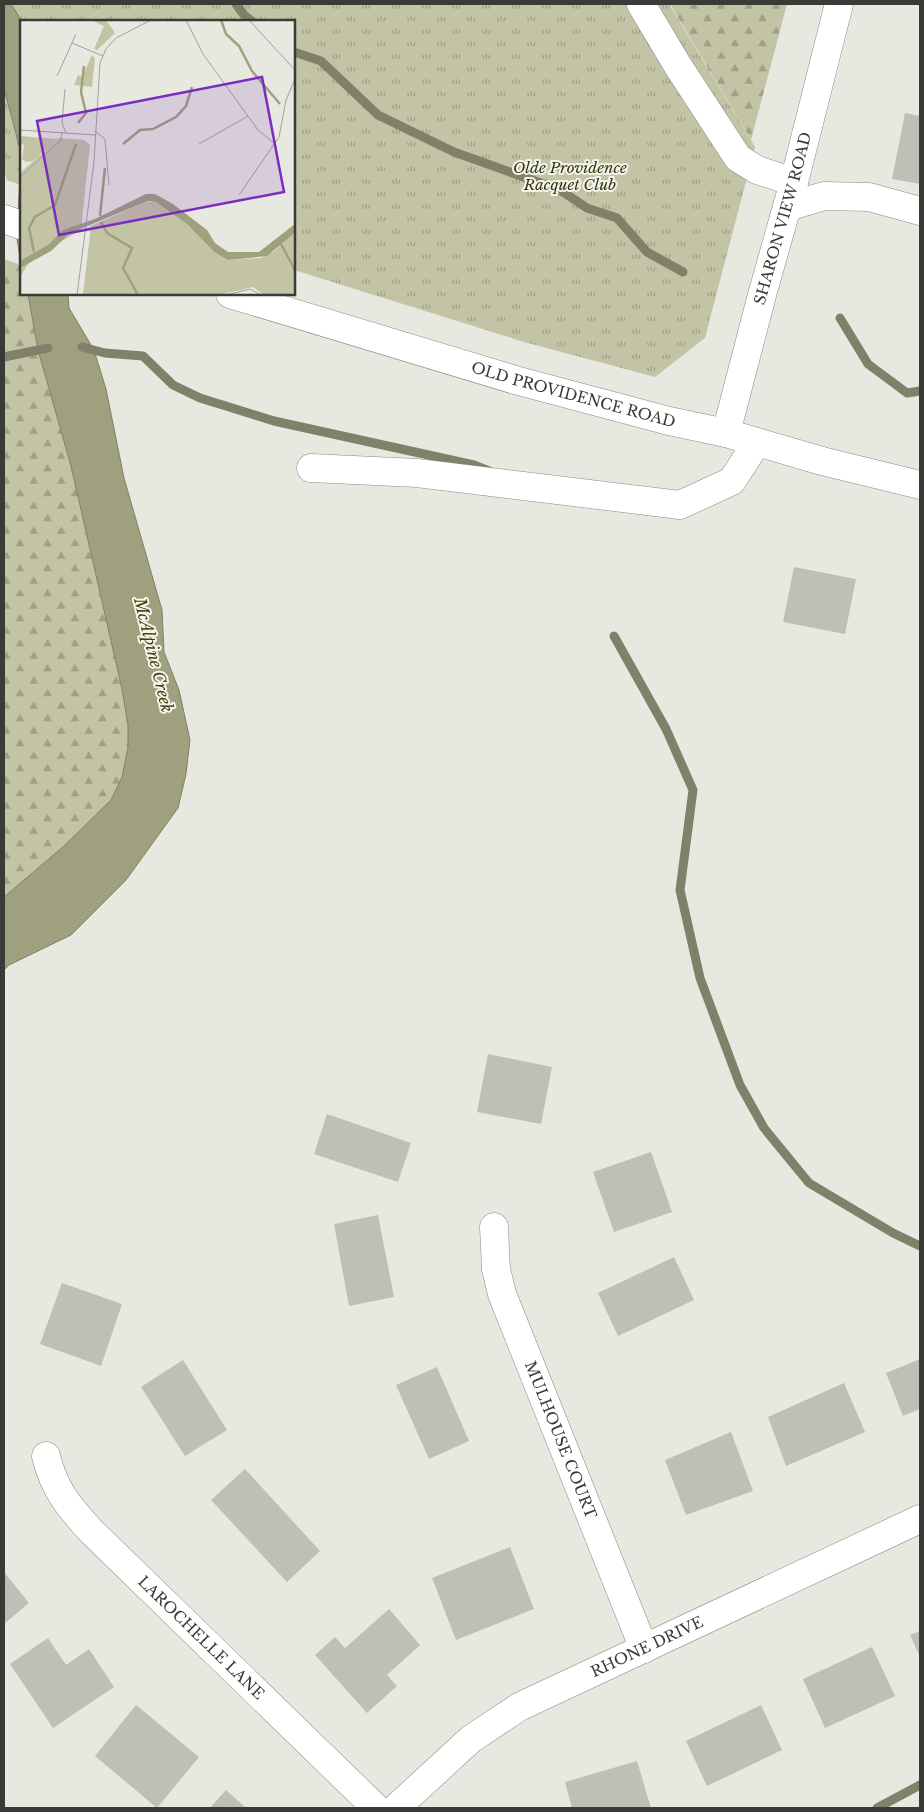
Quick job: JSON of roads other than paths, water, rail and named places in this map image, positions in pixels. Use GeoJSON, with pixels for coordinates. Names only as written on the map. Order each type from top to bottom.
{"type":"FeatureCollection","features":[{"type":"Feature","properties":{"kind":"street"},"geometry":{"type":"LineString","coordinates":[[640,4],[738,158],[791,195],[869,197],[920,211]]}},
{"type":"Feature","properties":{"kind":"street","name":"SHARON VIEW ROAD"},"geometry":{"type":"LineString","coordinates":[[726,433],[762,295],[791,195],[839,4]]}},
{"type":"Feature","properties":{"kind":"street"},"geometry":{"type":"LineString","coordinates":[[4,219],[20,225]]}},
{"type":"Feature","properties":{"kind":"street","name":"OLD PROVIDENCE ROAD"},"geometry":{"type":"LineString","coordinates":[[233,295],[515,380],[669,421],[726,433],[822,461],[920,485]]}},
{"type":"Feature","properties":{"kind":"street"},"geometry":{"type":"LineString","coordinates":[[310,468],[417,473],[680,505],[732,481],[757,442]]}},
{"type":"Feature","properties":{"kind":"street","name":"MULHOUSE COURT"},"geometry":{"type":"LineString","coordinates":[[494,1227],[496,1269],[502,1294],[644,1649]]}},
{"type":"Feature","properties":{"kind":"street","name":"LAROCHELLE LANE"},"geometry":{"type":"LineString","coordinates":[[46,1456],[51,1477],[69,1507],[91,1531],[376,1808]]}},
{"type":"Feature","properties":{"kind":"street","name":"RHONE DRIVE"},"geometry":{"type":"LineString","coordinates":[[396,1808],[471,1739],[519,1707],[920,1519]]}},
{"type":"Feature","properties":{"kind":"water"},"geometry":{"type":"Polygon","coordinates":[[[4,4],[11,4],[21,20],[20,149],[4,88],[4,4]]]}},
{"type":"Feature","properties":{"kind":"water"},"geometry":{"type":"Polygon","coordinates":[[[20,174],[20,258],[17,239],[20,174]]]}},
{"type":"Feature","properties":{"kind":"water","name":"McAlpine Creek"},"geometry":{"type":"Polygon","coordinates":[[[28,295],[68,295],[69,308],[94,350],[106,389],[124,478],[162,610],[164,652],[179,690],[190,740],[186,774],[178,808],[126,880],[71,935],[9,965],[4,970],[4,897],[64,846],[111,800],[122,777],[128,747],[128,725],[122,689],[71,466],[38,350],[28,295]]]}},
{"type":"Feature","properties":{"kind":"waterway"},"geometry":{"type":"LineString","coordinates":[[236,4],[244,15],[251,20]]}},
{"type":"Feature","properties":{"kind":"waterway"},"geometry":{"type":"LineString","coordinates":[[295,52],[321,61],[378,115],[454,152],[560,190],[587,208],[617,218],[647,252],[683,272]]}},
{"type":"Feature","properties":{"kind":"waterway"},"geometry":{"type":"LineString","coordinates":[[840,318],[868,364],[907,393],[920,391]]}},
{"type":"Feature","properties":{"kind":"waterway"},"geometry":{"type":"LineString","coordinates":[[82,347],[105,353],[143,356],[173,385],[200,398],[274,421],[474,465],[489,471]]}},
{"type":"Feature","properties":{"kind":"waterway"},"geometry":{"type":"LineString","coordinates":[[4,357],[48,348]]}},
{"type":"Feature","properties":{"kind":"waterway"},"geometry":{"type":"LineString","coordinates":[[614,636],[666,729],[693,790],[680,890],[700,978],[740,1085],[764,1128],[809,1183],[893,1233],[920,1246]]}},
{"type":"Feature","properties":{"kind":"waterway"},"geometry":{"type":"LineString","coordinates":[[877,1808],[920,1785]]}},
{"type":"Feature","properties":{"kind":"park label","name":"Olde Providence Racquet Club"},"geometry":{"type":"Point","coordinates":[570,176]}}]}
